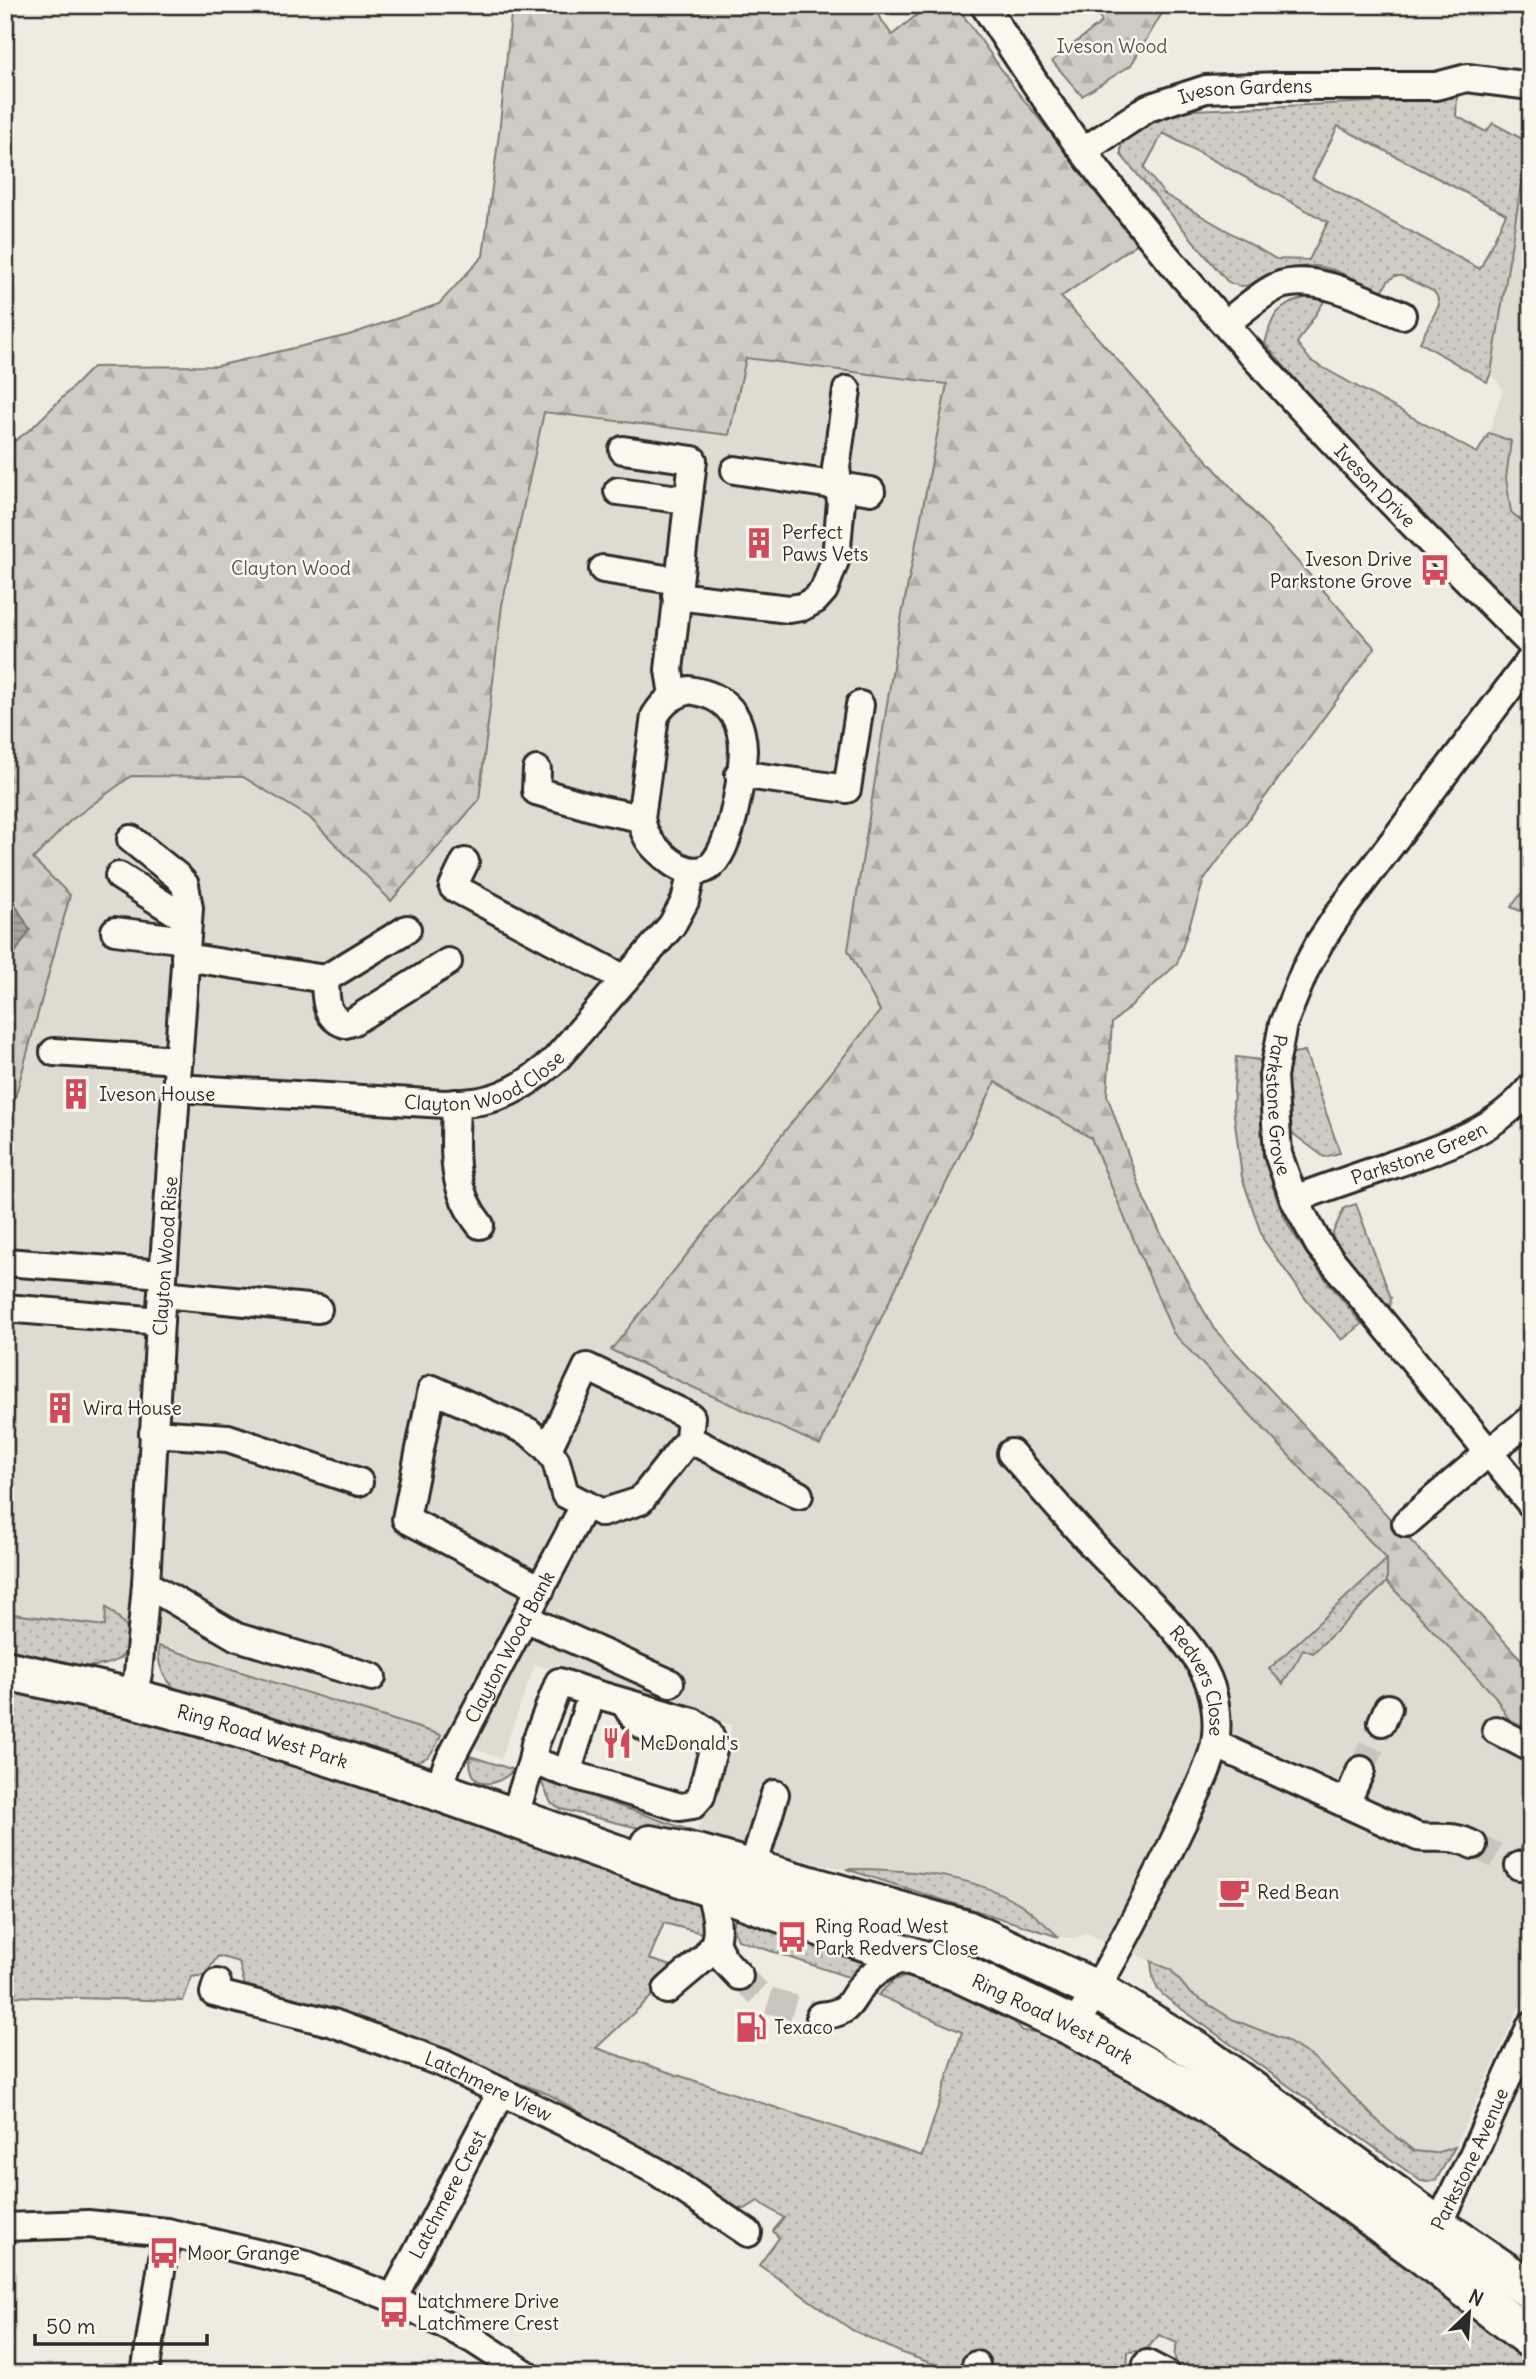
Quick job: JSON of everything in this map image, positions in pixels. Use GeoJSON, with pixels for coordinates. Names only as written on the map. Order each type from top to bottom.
{"type":"FeatureCollection","features":[{"type":"Feature","properties":{"kind":"highway","name":"Ring Road West Park"},"geometry":{"type":"LineString","coordinates":[[5,1670],[132,1698],[216,1721],[438,1791],[956,1971],[1074,2027],[1183,2087],[1312,2173],[1430,2241],[1531,2290]]}},
{"type":"Feature","properties":{"kind":"highway","name":"Ring Road West Park"},"geometry":{"type":"LineString","coordinates":[[514,1817],[701,1855],[965,1930],[1096,1990],[1198,2052],[1430,2241],[1531,2339]]}},
{"type":"Feature","properties":{"kind":"street","name":"Iveson Drive"},"geometry":{"type":"LineString","coordinates":[[985,5],[1055,113],[1155,243],[1371,484],[1531,644]]}},
{"type":"Feature","properties":{"kind":"street","name":"Iveson Gardens"},"geometry":{"type":"LineString","coordinates":[[1083,151],[1148,107],[1206,89],[1423,86],[1444,85],[1467,78],[1531,86]]}},
{"type":"Feature","properties":{"kind":"street"},"geometry":{"type":"LineString","coordinates":[[1225,324],[1275,287],[1297,281],[1316,283],[1402,315]]}},
{"type":"Feature","properties":{"kind":"street"},"geometry":{"type":"LineString","coordinates":[[603,569],[677,589],[789,609],[802,607],[815,600],[824,590],[836,558],[841,502],[836,468],[847,390]]}},
{"type":"Feature","properties":{"kind":"street"},"geometry":{"type":"LineString","coordinates":[[623,450],[693,460],[669,670],[673,695]]}},
{"type":"Feature","properties":{"kind":"street"},"geometry":{"type":"LineString","coordinates":[[735,470],[871,491]]}},
{"type":"Feature","properties":{"kind":"street"},"geometry":{"type":"LineString","coordinates":[[618,491],[687,499]]}},
{"type":"Feature","properties":{"kind":"street","name":"Parkstone Grove"},"geometry":{"type":"LineString","coordinates":[[1531,659],[1320,942],[1305,970],[1283,1024],[1273,1076],[1278,1154],[1294,1199],[1319,1245],[1531,1504]]}},
{"type":"Feature","properties":{"kind":"street"},"geometry":{"type":"LineString","coordinates":[[689,690],[707,693],[724,703],[735,716],[742,736],[743,751],[732,822],[722,848],[714,862],[706,869],[692,871],[676,865],[655,848],[644,834],[641,818],[655,716],[673,695],[689,690]]}},
{"type":"Feature","properties":{"kind":"street"},"geometry":{"type":"LineString","coordinates":[[739,774],[847,789],[860,705]]}},
{"type":"Feature","properties":{"kind":"street"},"geometry":{"type":"LineString","coordinates":[[537,771],[536,790],[602,810],[641,818]]}},
{"type":"Feature","properties":{"kind":"street","name":"Clayton Wood Rise"},"geometry":{"type":"LineString","coordinates":[[131,839],[177,876],[185,885],[188,895],[162,1284],[146,1584],[138,1674],[132,1698]]}},
{"type":"Feature","properties":{"kind":"street"},"geometry":{"type":"LineString","coordinates":[[465,862],[453,887],[625,979]]}},
{"type":"Feature","properties":{"kind":"street","name":"Clayton Wood Close"},"geometry":{"type":"LineString","coordinates":[[177,1088],[456,1103],[485,1100],[513,1090],[535,1078],[556,1059],[672,925],[685,901],[692,871]]}},
{"type":"Feature","properties":{"kind":"street"},"geometry":{"type":"LineString","coordinates":[[119,876],[186,939]]}},
{"type":"Feature","properties":{"kind":"street"},"geometry":{"type":"LineString","coordinates":[[115,931],[186,939],[326,979],[407,929]]}},
{"type":"Feature","properties":{"kind":"street"},"geometry":{"type":"LineString","coordinates":[[326,979],[327,1007],[332,1017],[345,1024],[448,962]]}},
{"type":"Feature","properties":{"kind":"street"},"geometry":{"type":"LineString","coordinates":[[54,1052],[179,1060]]}},
{"type":"Feature","properties":{"kind":"street","name":"Parkstone Green"},"geometry":{"type":"LineString","coordinates":[[1294,1199],[1430,1152],[1473,1133],[1501,1117],[1531,1087]]}},
{"type":"Feature","properties":{"kind":"street"},"geometry":{"type":"LineString","coordinates":[[456,1103],[457,1179],[469,1211],[480,1225]]}},
{"type":"Feature","properties":{"kind":"street"},"geometry":{"type":"LineString","coordinates":[[5,1262],[318,1309]]}},
{"type":"Feature","properties":{"kind":"street"},"geometry":{"type":"LineString","coordinates":[[5,1308],[160,1321]]}},
{"type":"Feature","properties":{"kind":"street"},"geometry":{"type":"LineString","coordinates":[[541,1589],[406,1519],[432,1389],[529,1432],[548,1449],[584,1504],[640,1501],[689,1439],[691,1417],[587,1367],[548,1449]]}},
{"type":"Feature","properties":{"kind":"street"},"geometry":{"type":"LineString","coordinates":[[1406,1523],[1531,1419]]}},
{"type":"Feature","properties":{"kind":"street"},"geometry":{"type":"LineString","coordinates":[[153,1433],[228,1438],[359,1482]]}},
{"type":"Feature","properties":{"kind":"street"},"geometry":{"type":"LineString","coordinates":[[689,1439],[799,1495]]}},
{"type":"Feature","properties":{"kind":"street","name":"Redvers Close"},"geometry":{"type":"LineString","coordinates":[[1011,1453],[1192,1651],[1205,1672],[1216,1717],[1215,1744],[1197,1791],[1157,1877],[1074,2027]]}},
{"type":"Feature","properties":{"kind":"street","name":"Clayton Wood Bank"},"geometry":{"type":"LineString","coordinates":[[438,1791],[447,1765],[584,1504]]}},
{"type":"Feature","properties":{"kind":"street"},"geometry":{"type":"LineString","coordinates":[[146,1584],[237,1637],[372,1677]]}},
{"type":"Feature","properties":{"kind":"street"},"geometry":{"type":"LineString","coordinates":[[526,1618],[670,1683]]}},
{"type":"Feature","properties":{"kind":"street"},"geometry":{"type":"LineString","coordinates":[[514,1817],[535,1744],[559,1682],[693,1723],[705,1730],[713,1746],[701,1796],[693,1805],[680,1807],[532,1761]]}},
{"type":"Feature","properties":{"kind":"street"},"geometry":{"type":"LineString","coordinates":[[567,1773],[592,1693]]}},
{"type":"Feature","properties":{"kind":"street"},"geometry":{"type":"LineString","coordinates":[[1215,1744],[1418,1837],[1458,1837],[1473,1844]]}},
{"type":"Feature","properties":{"kind":"street"},"geometry":{"type":"LineString","coordinates":[[1338,1799],[1350,1795],[1361,1770]]}},
{"type":"Feature","properties":{"kind":"street"},"geometry":{"type":"LineString","coordinates":[[752,1870],[775,1794]]}},
{"type":"Feature","properties":{"kind":"street"},"geometry":{"type":"LineString","coordinates":[[667,1990],[706,1957],[715,1944],[719,1927],[708,1886]]}},
{"type":"Feature","properties":{"kind":"street"},"geometry":{"type":"LineString","coordinates":[[715,1944],[724,1960],[739,1976]]}},
{"type":"Feature","properties":{"kind":"street"},"geometry":{"type":"LineString","coordinates":[[820,2016],[839,2014],[870,1977],[884,1966],[908,1956]]}},
{"type":"Feature","properties":{"kind":"street","name":"Latchmere View"},"geometry":{"type":"LineString","coordinates":[[218,1983],[215,1993],[333,2023],[442,2063],[582,2131],[656,2171],[748,2233]]}},
{"type":"Feature","properties":{"kind":"street","name":"Parkstone Avenue"},"geometry":{"type":"LineString","coordinates":[[1430,2241],[1531,2025]]}},
{"type":"Feature","properties":{"kind":"street","name":"Latchmere Crest"},"geometry":{"type":"LineString","coordinates":[[393,2298],[501,2092]]}},
{"type":"Feature","properties":{"kind":"street"},"geometry":{"type":"LineString","coordinates":[[5,2227],[88,2224],[167,2232],[307,2265],[393,2298],[474,2340],[526,2374]]}},
{"type":"Feature","properties":{"kind":"street"},"geometry":{"type":"LineString","coordinates":[[145,2374],[167,2232]]}},
{"type":"Feature","properties":{"kind":"shaded area"},"geometry":{"type":"Polygon","coordinates":[[[1529,132],[1531,531],[1511,512],[1506,478],[1511,441],[1489,433],[1503,389],[1491,373],[1529,132]]]}},
{"type":"Feature","properties":{"kind":"shaded area"},"geometry":{"type":"Polygon","coordinates":[[[746,358],[947,384],[898,635],[848,950],[880,1011],[611,1350],[820,1445],[995,1082],[1091,1137],[1173,1333],[1531,1711],[1531,1982],[1455,2147],[1435,2153],[1414,2152],[1385,2128],[1314,2058],[1285,2040],[1232,2019],[1189,1992],[1171,1970],[1087,1933],[1075,1938],[1059,1937],[1017,1902],[978,1885],[896,1869],[846,1869],[739,1847],[697,1832],[732,1725],[624,1694],[535,1664],[501,1759],[441,1735],[105,1626],[5,1613],[5,1135],[70,895],[33,860],[70,821],[132,776],[243,777],[309,817],[390,901],[479,800],[502,605],[544,411],[729,435],[746,358]]]}},
{"type":"Feature","properties":{"kind":"shaded area"},"geometry":{"type":"Polygon","coordinates":[[[5,892],[9,894],[30,930],[5,968],[5,892]]]}},
{"type":"Feature","properties":{"kind":"green space","name":"Clayton Wood"},"geometry":{"type":"Polygon","coordinates":[[[512,5],[871,5],[892,35],[929,5],[956,5],[1016,90],[1138,243],[1061,297],[1375,648],[1204,880],[1177,964],[1112,1023],[1107,1095],[1144,1199],[1214,1329],[1531,1670],[1531,1757],[1495,1696],[1387,1582],[1387,1559],[1173,1333],[1091,1138],[995,1082],[820,1445],[611,1350],[880,1011],[848,950],[898,635],[947,384],[746,358],[729,435],[544,412],[502,605],[479,800],[391,901],[309,817],[243,777],[131,776],[70,821],[33,859],[70,895],[5,1135],[5,968],[8,966],[9,894],[5,892],[5,448],[32,428],[93,367],[217,366],[349,335],[439,304],[483,256],[512,5]]]}},
{"type":"Feature","properties":{"kind":"green space","name":"Iveson Wood"},"geometry":{"type":"Polygon","coordinates":[[[1093,5],[1167,5],[1131,65],[1082,96],[1052,61],[1102,22],[1093,5]]]}},
{"type":"Feature","properties":{"kind":"green space"},"geometry":{"type":"Polygon","coordinates":[[[1457,97],[1456,116],[1486,132],[1493,123],[1528,142],[1491,373],[1487,382],[1420,342],[1439,305],[1437,296],[1433,291],[1402,276],[1395,276],[1388,281],[1381,293],[1341,273],[1315,266],[1288,270],[1245,286],[1227,281],[1121,155],[1121,142],[1128,129],[1170,111],[1457,97]],[[1338,126],[1312,178],[1480,269],[1506,214],[1338,126]],[[1163,133],[1144,168],[1164,194],[1276,259],[1309,260],[1328,222],[1163,133]]]}},
{"type":"Feature","properties":{"kind":"green space"},"geometry":{"type":"Polygon","coordinates":[[[1307,297],[1325,300],[1297,343],[1311,361],[1477,453],[1489,433],[1511,441],[1506,478],[1511,512],[1531,529],[1531,621],[1394,486],[1265,344],[1270,325],[1277,313],[1289,304],[1307,297]]]}},
{"type":"Feature","properties":{"kind":"green space"},"geometry":{"type":"Polygon","coordinates":[[[1531,881],[1531,914],[1530,915],[1511,907],[1531,881]]]}},
{"type":"Feature","properties":{"kind":"green space"},"geometry":{"type":"Polygon","coordinates":[[[1305,1051],[1340,1153],[1324,1157],[1288,1130],[1285,1086],[1287,1054],[1305,1051]]]}},
{"type":"Feature","properties":{"kind":"green space"},"geometry":{"type":"Polygon","coordinates":[[[1236,1057],[1260,1060],[1264,1144],[1279,1206],[1313,1263],[1362,1324],[1342,1340],[1308,1302],[1263,1239],[1242,1177],[1233,1107],[1236,1057]]]}},
{"type":"Feature","properties":{"kind":"green space"},"geometry":{"type":"Polygon","coordinates":[[[1356,1204],[1391,1298],[1389,1314],[1330,1239],[1344,1208],[1356,1204]]]}},
{"type":"Feature","properties":{"kind":"green space"},"geometry":{"type":"Polygon","coordinates":[[[1387,1559],[1387,1582],[1313,1653],[1303,1649],[1283,1684],[1269,1669],[1387,1559]]]}},
{"type":"Feature","properties":{"kind":"green space"},"geometry":{"type":"Polygon","coordinates":[[[106,1607],[124,1624],[129,1635],[123,1655],[112,1662],[99,1666],[66,1665],[5,1653],[5,1613],[105,1626],[106,1607]]]}},
{"type":"Feature","properties":{"kind":"green space"},"geometry":{"type":"Polygon","coordinates":[[[159,1646],[441,1735],[426,1758],[400,1762],[183,1695],[172,1685],[161,1668],[159,1646]]]}},
{"type":"Feature","properties":{"kind":"green space"},"geometry":{"type":"Polygon","coordinates":[[[5,1689],[114,1713],[259,1752],[690,1898],[704,1909],[709,1935],[664,1923],[649,1959],[681,1969],[596,2048],[922,2156],[962,2032],[878,1995],[894,1980],[910,1976],[927,1977],[1005,2012],[1023,2031],[1048,2033],[1177,2106],[1288,2180],[1416,2270],[1531,2359],[1531,2374],[1188,2374],[1176,2361],[1174,2353],[1177,2343],[1159,2335],[1146,2350],[1128,2352],[1127,2373],[989,2374],[945,2368],[902,2353],[852,2330],[759,2265],[779,2238],[773,2231],[784,2218],[758,2201],[745,2209],[730,2207],[667,2163],[548,2094],[339,2015],[245,1986],[239,1962],[218,1956],[205,1975],[192,1977],[183,2001],[5,1996],[5,1689]]]}},
{"type":"Feature","properties":{"kind":"green space"},"geometry":{"type":"Polygon","coordinates":[[[470,1756],[514,1770],[498,1781],[483,1783],[473,1775],[470,1756]]]}},
{"type":"Feature","properties":{"kind":"green space"},"geometry":{"type":"Polygon","coordinates":[[[540,1779],[739,1847],[737,1852],[561,1809],[551,1803],[540,1779]]]}},
{"type":"Feature","properties":{"kind":"green space"},"geometry":{"type":"Polygon","coordinates":[[[846,1869],[912,1872],[977,1885],[1017,1902],[1059,1937],[846,1869]]]}},
{"type":"Feature","properties":{"kind":"green space"},"geometry":{"type":"Polygon","coordinates":[[[737,1914],[868,1961],[858,1975],[851,1978],[738,1940],[732,1926],[737,1914]]]}},
{"type":"Feature","properties":{"kind":"green space"},"geometry":{"type":"Polygon","coordinates":[[[1151,1961],[1171,1970],[1189,1992],[1232,2019],[1285,2040],[1314,2058],[1385,2128],[1414,2151],[1435,2153],[1455,2147],[1436,2180],[1421,2181],[1169,2000],[1156,1986],[1151,1961]]]}},
{"type":"Feature","properties":{"kind":"tunnel"},"geometry":{"type":"LineString","coordinates":[[1361,1770],[1382,1722]]}},
{"type":"Feature","properties":{"kind":"tunnel"},"geometry":{"type":"LineString","coordinates":[[1473,1845],[1519,1866]]}},
{"type":"Feature","properties":{"kind":"tunnel"},"geometry":{"type":"LineString","coordinates":[[739,1976],[765,1999],[820,2016]]}},
{"type":"Feature","properties":{"kind":"place","name":"Perfect Paws Vets"},"geometry":{"type":"Point","coordinates":[759,543]}},
{"type":"Feature","properties":{"kind":"place","name":"Iveson Drive Parkstone Grove"},"geometry":{"type":"Point","coordinates":[1435,570]}},
{"type":"Feature","properties":{"kind":"place","name":"Iveson House"},"geometry":{"type":"Point","coordinates":[76,1094]}},
{"type":"Feature","properties":{"kind":"place","name":"Wira House"},"geometry":{"type":"Point","coordinates":[60,1408]}},
{"type":"Feature","properties":{"kind":"place","name":"McDonald's"},"geometry":{"type":"Point","coordinates":[617,1743]}},
{"type":"Feature","properties":{"kind":"place","name":"Red Bean"},"geometry":{"type":"Point","coordinates":[1234,1892]}},
{"type":"Feature","properties":{"kind":"place","name":"Ring Road West Park Redvers Close"},"geometry":{"type":"Point","coordinates":[792,1937]}},
{"type":"Feature","properties":{"kind":"place","name":"Texaco"},"geometry":{"type":"Point","coordinates":[751,2027]}},
{"type":"Feature","properties":{"kind":"place","name":"Moor Grange"},"geometry":{"type":"Point","coordinates":[164,2253]}},
{"type":"Feature","properties":{"kind":"place","name":"Latchmere Drive Latchmere Crest"},"geometry":{"type":"Point","coordinates":[394,2312]}}]}
